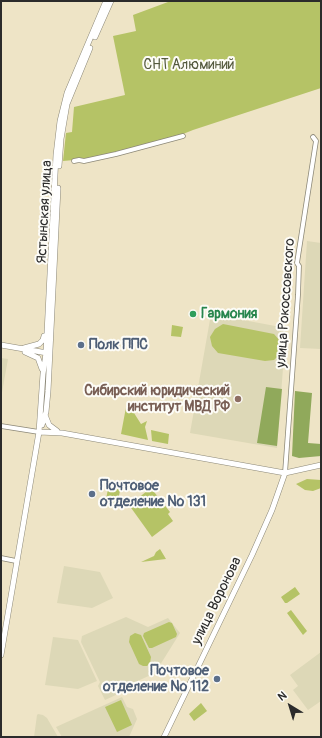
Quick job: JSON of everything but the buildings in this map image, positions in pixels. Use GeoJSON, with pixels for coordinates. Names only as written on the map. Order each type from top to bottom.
{"type":"FeatureCollection","features":[{"type":"Feature","properties":{"kind":"main road","name":"Ястынская улица"},"geometry":{"type":"LineString","coordinates":[[1,655],[39,432],[43,374],[48,353],[47,321],[56,155],[60,121],[67,93],[106,1]]}},
{"type":"Feature","properties":{"kind":"main road","name":"Ястынская улица"},"geometry":{"type":"LineString","coordinates":[[39,432],[46,415],[48,353],[59,164],[64,120],[70,95],[111,1]]}},
{"type":"Feature","properties":{"kind":"main road"},"geometry":{"type":"LineString","coordinates":[[19,349],[39,344],[43,340],[47,321]]}},
{"type":"Feature","properties":{"kind":"main road"},"geometry":{"type":"LineString","coordinates":[[1,345],[48,353]]}},
{"type":"Feature","properties":{"kind":"main road"},"geometry":{"type":"LineString","coordinates":[[19,349],[38,358],[43,374]]}},
{"type":"Feature","properties":{"kind":"main road"},"geometry":{"type":"LineString","coordinates":[[46,415],[51,427],[62,433]]}},
{"type":"Feature","properties":{"kind":"main road"},"geometry":{"type":"LineString","coordinates":[[39,432],[62,433],[285,473],[321,465]]}},
{"type":"Feature","properties":{"kind":"main road","name":"улица Воронова"},"geometry":{"type":"LineString","coordinates":[[164,737],[252,555],[272,510],[285,473]]}},
{"type":"Feature","properties":{"kind":"street"},"geometry":{"type":"LineString","coordinates":[[74,161],[84,161],[116,154],[183,136]]}},
{"type":"Feature","properties":{"kind":"street","name":"улица Рокоссовского"},"geometry":{"type":"LineString","coordinates":[[285,473],[298,294],[299,266],[297,263],[316,141],[313,137]]}},
{"type":"Feature","properties":{"kind":"street"},"geometry":{"type":"LineString","coordinates":[[1,426],[39,432]]}},
{"type":"Feature","properties":{"kind":"street"},"geometry":{"type":"LineString","coordinates":[[1,558],[16,561]]}},
{"type":"Feature","properties":{"kind":"shaded area"},"geometry":{"type":"Polygon","coordinates":[[[307,241],[321,243],[321,349],[300,348],[307,241]]]}},
{"type":"Feature","properties":{"kind":"shaded area","name":"Сибирский юридический институт МВД РФ"},"geometry":{"type":"Polygon","coordinates":[[[211,314],[286,328],[277,448],[190,433],[211,314]]]}},
{"type":"Feature","properties":{"kind":"shaded area"},"geometry":{"type":"Polygon","coordinates":[[[1,358],[8,359],[1,398],[1,358]]]}},
{"type":"Feature","properties":{"kind":"shaded area"},"geometry":{"type":"Polygon","coordinates":[[[64,566],[100,572],[113,598],[92,608],[57,603],[64,566]]]}},
{"type":"Feature","properties":{"kind":"shaded area"},"geometry":{"type":"Polygon","coordinates":[[[126,617],[148,627],[168,618],[180,633],[155,673],[129,685],[131,688],[105,700],[98,686],[100,682],[81,642],[82,636],[126,617]]]}},
{"type":"Feature","properties":{"kind":"shaded area"},"geometry":{"type":"Polygon","coordinates":[[[53,637],[78,640],[97,681],[78,689],[45,685],[53,637]]]}},
{"type":"Feature","properties":{"kind":"shaded area"},"geometry":{"type":"Polygon","coordinates":[[[321,652],[321,701],[308,710],[293,690],[298,686],[290,675],[321,652]]]}},
{"type":"Feature","properties":{"kind":"shaded area"},"geometry":{"type":"Polygon","coordinates":[[[122,697],[127,707],[133,709],[137,719],[129,737],[62,737],[56,727],[122,697]]]}},
{"type":"Feature","properties":{"kind":"shaded area"},"geometry":{"type":"Polygon","coordinates":[[[38,714],[47,718],[58,737],[34,737],[38,714]]]}},
{"type":"Feature","properties":{"kind":"green space","name":"СНТ Алюминий"},"geometry":{"type":"Polygon","coordinates":[[[168,1],[321,1],[321,88],[183,134],[137,147],[85,159],[63,161],[66,133],[72,132],[74,107],[125,95],[113,36],[136,31],[133,15],[168,1]]]}},
{"type":"Feature","properties":{"kind":"green space"},"geometry":{"type":"Polygon","coordinates":[[[223,324],[274,334],[280,341],[280,354],[274,360],[265,361],[218,353],[212,346],[210,337],[215,329],[223,324]]]}},
{"type":"Feature","properties":{"kind":"green space"},"geometry":{"type":"Polygon","coordinates":[[[172,325],[183,327],[181,337],[171,336],[172,325]]]}},
{"type":"Feature","properties":{"kind":"green space"},"geometry":{"type":"Polygon","coordinates":[[[266,387],[282,389],[277,446],[257,443],[266,387]]]}},
{"type":"Feature","properties":{"kind":"green space"},"geometry":{"type":"Polygon","coordinates":[[[295,391],[312,393],[308,443],[321,444],[321,456],[299,458],[292,456],[295,391]]]}},
{"type":"Feature","properties":{"kind":"green space"},"geometry":{"type":"Polygon","coordinates":[[[127,402],[141,424],[147,421],[145,427],[148,440],[121,434],[127,402]]]}},
{"type":"Feature","properties":{"kind":"green space"},"geometry":{"type":"Polygon","coordinates":[[[151,430],[169,434],[168,444],[152,441],[151,430]]]}},
{"type":"Feature","properties":{"kind":"green space"},"geometry":{"type":"Polygon","coordinates":[[[307,479],[321,480],[321,488],[313,491],[305,490],[296,484],[307,479]]]}},
{"type":"Feature","properties":{"kind":"green space"},"geometry":{"type":"Polygon","coordinates":[[[111,482],[119,483],[121,486],[115,508],[107,507],[105,504],[109,484],[111,482]]]}},
{"type":"Feature","properties":{"kind":"green space"},"geometry":{"type":"Polygon","coordinates":[[[151,488],[170,512],[168,514],[173,521],[152,537],[129,505],[151,488]]]}},
{"type":"Feature","properties":{"kind":"green space"},"geometry":{"type":"Polygon","coordinates":[[[160,549],[166,559],[141,562],[154,556],[160,549]]]}},
{"type":"Feature","properties":{"kind":"green space"},"geometry":{"type":"Polygon","coordinates":[[[295,587],[300,594],[285,603],[281,597],[295,587]]]}},
{"type":"Feature","properties":{"kind":"green space"},"geometry":{"type":"Polygon","coordinates":[[[291,610],[307,631],[303,635],[287,613],[291,610]]]}},
{"type":"Feature","properties":{"kind":"green space"},"geometry":{"type":"Polygon","coordinates":[[[169,622],[172,623],[177,634],[176,637],[149,648],[143,636],[144,633],[169,622]]]}},
{"type":"Feature","properties":{"kind":"green space"},"geometry":{"type":"Polygon","coordinates":[[[135,633],[141,635],[151,657],[150,663],[147,666],[139,664],[129,642],[130,636],[135,633]]]}},
{"type":"Feature","properties":{"kind":"green space"},"geometry":{"type":"Polygon","coordinates":[[[121,700],[132,725],[117,732],[105,707],[121,700]]]}},
{"type":"Feature","properties":{"kind":"green space"},"geometry":{"type":"Polygon","coordinates":[[[201,703],[207,711],[194,721],[189,714],[201,703]]]}},
{"type":"Feature","properties":{"kind":"place","name":"Гармония"},"geometry":{"type":"Point","coordinates":[193,314]}},
{"type":"Feature","properties":{"kind":"place","name":"Полк ППС"},"geometry":{"type":"Point","coordinates":[81,345]}},
{"type":"Feature","properties":{"kind":"place","name":"Сибирский юридический институт МВД РФ"},"geometry":{"type":"Point","coordinates":[238,399]}},
{"type":"Feature","properties":{"kind":"place","name":"Почтовое отделение № 131"},"geometry":{"type":"Point","coordinates":[92,494]}},
{"type":"Feature","properties":{"kind":"place","name":"Почтовое отделение № 112"},"geometry":{"type":"Point","coordinates":[217,679]}}]}
